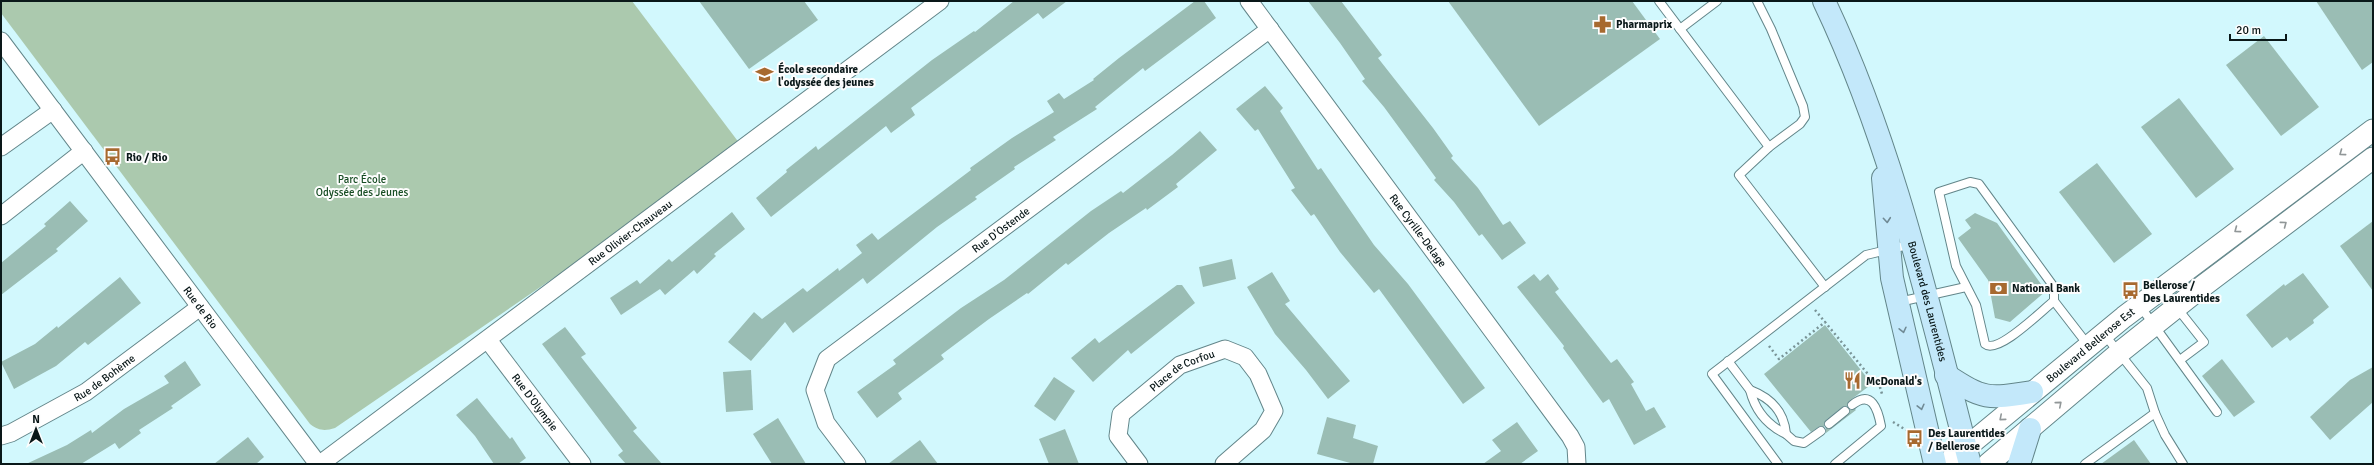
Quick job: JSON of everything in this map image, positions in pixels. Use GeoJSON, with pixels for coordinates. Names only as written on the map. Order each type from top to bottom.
{"type":"FeatureCollection","features":[{"type":"Feature","properties":{"kind":"main road","name":"Boulevard des Laurentides"},"geometry":{"type":"LineString","coordinates":[[1824,1],[1859,82],[1913,243],[1928,296],[1946,375],[1968,456]]}},
{"type":"Feature","properties":{"kind":"main road","name":"Boulevard des Laurentides"},"geometry":{"type":"LineString","coordinates":[[1879,140],[1892,278],[1935,464]]}},
{"type":"Feature","properties":{"kind":"main road"},"geometry":{"type":"LineString","coordinates":[[1946,375],[1974,393],[1986,397],[2032,392]]}},
{"type":"Feature","properties":{"kind":"main road"},"geometry":{"type":"LineString","coordinates":[[2019,464],[2030,430]]}},
{"type":"Feature","properties":{"kind":"street","name":"Rue Olivier-Chauveau"},"geometry":{"type":"LineString","coordinates":[[319,464],[488,340],[940,1]]}},
{"type":"Feature","properties":{"kind":"street","name":"Rue Cyrille-Delage"},"geometry":{"type":"LineString","coordinates":[[1249,1],[1570,436],[1576,447],[1577,464]]}},
{"type":"Feature","properties":{"kind":"street","name":"Rue D'Ostende"},"geometry":{"type":"LineString","coordinates":[[857,464],[826,423],[816,390],[827,359],[1270,30]]}},
{"type":"Feature","properties":{"kind":"street","name":"Rue de Rio"},"geometry":{"type":"LineString","coordinates":[[1,41],[319,464]]}},
{"type":"Feature","properties":{"kind":"street"},"geometry":{"type":"LineString","coordinates":[[1,146],[53,110]]}},
{"type":"Feature","properties":{"kind":"street","name":"Boulevard Bellerose Est"},"geometry":{"type":"LineString","coordinates":[[1946,464],[1968,456],[2032,392],[2096,339],[2161,288],[2373,130]]}},
{"type":"Feature","properties":{"kind":"street"},"geometry":{"type":"LineString","coordinates":[[1,216],[84,151]]}},
{"type":"Feature","properties":{"kind":"street"},"geometry":{"type":"LineString","coordinates":[[1988,464],[2030,430],[2119,352],[2373,158]]}},
{"type":"Feature","properties":{"kind":"street","name":"Rue de Bohème"},"geometry":{"type":"LineString","coordinates":[[1,436],[11,433],[86,392],[200,307]]}},
{"type":"Feature","properties":{"kind":"street","name":"Rue D'Olympie"},"geometry":{"type":"LineString","coordinates":[[488,340],[582,464]]}},
{"type":"Feature","properties":{"kind":"street","name":"Place de Corfou"},"geometry":{"type":"LineString","coordinates":[[1139,464],[1118,436],[1121,414],[1180,365],[1225,349],[1245,358],[1258,374],[1274,411],[1263,430],[1224,464]]}},
{"type":"Feature","properties":{"kind":"lane"},"geometry":{"type":"LineString","coordinates":[[1659,1],[1769,147]]}},
{"type":"Feature","properties":{"kind":"lane"},"geometry":{"type":"LineString","coordinates":[[1680,29],[1717,1]]}},
{"type":"Feature","properties":{"kind":"lane"},"geometry":{"type":"LineString","coordinates":[[1757,1],[1771,29],[1805,114],[1800,124],[1769,147],[1739,175],[1825,287]]}},
{"type":"Feature","properties":{"kind":"lane"},"geometry":{"type":"LineString","coordinates":[[2054,301],[2002,343],[1989,347],[1983,341],[1976,305],[1956,266],[1939,192],[1961,184],[1975,182],[1980,184],[2054,287],[2054,301],[2096,339],[2119,352],[2147,388],[2164,435],[2183,464]]}},
{"type":"Feature","properties":{"kind":"lane"},"geometry":{"type":"LineString","coordinates":[[1778,464],[1712,374],[1866,255],[1913,243]]}},
{"type":"Feature","properties":{"kind":"lane"},"geometry":{"type":"LineString","coordinates":[[1897,303],[1966,287]]}},
{"type":"Feature","properties":{"kind":"lane"},"geometry":{"type":"LineString","coordinates":[[2161,288],[2204,342],[2180,360]]}},
{"type":"Feature","properties":{"kind":"lane"},"geometry":{"type":"LineString","coordinates":[[2139,305],[2217,412]]}},
{"type":"Feature","properties":{"kind":"lane"},"geometry":{"type":"LineString","coordinates":[[1728,362],[1750,390],[1754,406],[1773,428],[1786,434],[1794,441],[1804,443],[1821,431]]}},
{"type":"Feature","properties":{"kind":"lane"},"geometry":{"type":"LineString","coordinates":[[1750,390],[1766,396],[1785,420],[1786,434]]}},
{"type":"Feature","properties":{"kind":"lane"},"geometry":{"type":"LineString","coordinates":[[1829,424],[1849,408],[1863,400],[1871,402],[1877,409],[1881,426],[1835,464]]}},
{"type":"Feature","properties":{"kind":"lane"},"geometry":{"type":"LineString","coordinates":[[2085,464],[2155,413]]}},
{"type":"Feature","properties":{"kind":"path"},"geometry":{"type":"LineString","coordinates":[[1779,359],[1825,322],[1872,379]]}},
{"type":"Feature","properties":{"kind":"path"},"geometry":{"type":"LineString","coordinates":[[1888,419],[1906,430],[1912,428]]}},
{"type":"Feature","properties":{"kind":"green space","name":"Parc École Odyssée des Jeunes"},"geometry":{"type":"Polygon","coordinates":[[[1,1],[632,1],[743,148],[335,428],[322,430],[310,424],[1,13],[1,1]]]}},
{"type":"Feature","properties":{"kind":"building"},"geometry":{"type":"Polygon","coordinates":[[[699,1],[804,1],[818,20],[749,69],[699,1]]]}},
{"type":"Feature","properties":{"kind":"building"},"geometry":{"type":"Polygon","coordinates":[[[1014,1],[1067,1],[1043,19],[1038,13],[911,108],[915,115],[891,133],[886,126],[771,217],[756,198],[787,172],[786,170],[816,146],[818,150],[932,60],[974,31],[975,32],[1014,1]]]}},
{"type":"Feature","properties":{"kind":"building"},"geometry":{"type":"Polygon","coordinates":[[[1195,1],[1204,1],[1216,18],[1145,71],[1143,68],[1095,107],[1097,109],[1053,137],[1056,140],[1014,167],[1015,169],[975,197],[977,199],[937,227],[867,284],[863,278],[793,333],[785,322],[751,361],[728,342],[754,312],[762,319],[803,288],[807,292],[838,268],[839,271],[862,253],[856,245],[872,233],[878,240],[971,170],[970,168],[1012,138],[1054,112],[1047,101],[1059,93],[1064,99],[1094,80],[1093,79],[1119,58],[1195,1]]]}},
{"type":"Feature","properties":{"kind":"building"},"geometry":{"type":"Polygon","coordinates":[[[1308,1],[1341,1],[1382,55],[1378,58],[1453,156],[1451,158],[1478,188],[1503,225],[1510,221],[1526,243],[1502,260],[1482,234],[1479,236],[1454,202],[1434,180],[1436,178],[1384,107],[1362,81],[1365,79],[1308,1]]]}},
{"type":"Feature","properties":{"kind":"building"},"geometry":{"type":"Polygon","coordinates":[[[1448,1],[1632,1],[1660,39],[1539,126],[1448,1]]]}},
{"type":"Feature","properties":{"kind":"building"},"geometry":{"type":"Polygon","coordinates":[[[2316,1],[2373,1],[2373,62],[2362,70],[2316,1]]]}},
{"type":"Feature","properties":{"kind":"building"},"geometry":{"type":"Polygon","coordinates":[[[2264,36],[2319,107],[2281,136],[2226,65],[2264,36]]]}},
{"type":"Feature","properties":{"kind":"building"},"geometry":{"type":"Polygon","coordinates":[[[1265,86],[1283,108],[1280,111],[1318,170],[1321,168],[1374,245],[1408,284],[1485,388],[1463,404],[1379,289],[1374,293],[1340,252],[1314,214],[1311,216],[1291,190],[1295,188],[1258,129],[1255,131],[1236,109],[1265,86]]]}},
{"type":"Feature","properties":{"kind":"building"},"geometry":{"type":"Polygon","coordinates":[[[2179,98],[2234,169],[2196,198],[2141,127],[2179,98]]]}},
{"type":"Feature","properties":{"kind":"building"},"geometry":{"type":"Polygon","coordinates":[[[1200,131],[1217,150],[1176,184],[1178,187],[1147,210],[1146,208],[1109,233],[1068,265],[1066,263],[1028,294],[1027,293],[989,319],[941,355],[944,359],[898,393],[902,399],[877,418],[857,392],[896,364],[893,360],[961,308],[1004,280],[1091,211],[1121,191],[1123,193],[1200,131]]]}},
{"type":"Feature","properties":{"kind":"building"},"geometry":{"type":"Polygon","coordinates":[[[2097,163],[2152,234],[2114,263],[2059,192],[2097,163]]]}},
{"type":"Feature","properties":{"kind":"building"},"geometry":{"type":"Polygon","coordinates":[[[70,201],[88,221],[56,249],[58,251],[1,295],[1,263],[46,226],[44,224],[70,201]]]}},
{"type":"Feature","properties":{"kind":"building"},"geometry":{"type":"Polygon","coordinates":[[[732,212],[745,229],[714,254],[716,256],[697,274],[694,270],[665,295],[660,289],[621,315],[610,298],[637,280],[640,284],[669,259],[672,262],[732,212]]]}},
{"type":"Feature","properties":{"kind":"building"},"geometry":{"type":"Polygon","coordinates":[[[1975,213],[1997,223],[2046,291],[2010,322],[1995,318],[1988,280],[1958,238],[1971,228],[1965,220],[1975,213]]]}},
{"type":"Feature","properties":{"kind":"building"},"geometry":{"type":"Polygon","coordinates":[[[2373,221],[2373,291],[2340,246],[2373,221]]]}},
{"type":"Feature","properties":{"kind":"building"},"geometry":{"type":"Polygon","coordinates":[[[1232,259],[1236,279],[1203,287],[1199,267],[1232,259]]]}},
{"type":"Feature","properties":{"kind":"building"},"geometry":{"type":"Polygon","coordinates":[[[1272,272],[1290,301],[1285,304],[1350,381],[1328,399],[1306,370],[1275,334],[1247,287],[1272,272]]]}},
{"type":"Feature","properties":{"kind":"building"},"geometry":{"type":"Polygon","coordinates":[[[2303,273],[2329,307],[2313,320],[2314,323],[2290,341],[2287,337],[2272,348],[2246,315],[2284,284],[2285,286],[2303,273]]]}},
{"type":"Feature","properties":{"kind":"building"},"geometry":{"type":"Polygon","coordinates":[[[1534,274],[1540,281],[1548,274],[1559,289],[1555,292],[1611,363],[1617,359],[1634,382],[1631,384],[1646,411],[1654,407],[1666,427],[1634,445],[1609,399],[1603,403],[1563,348],[1564,346],[1517,287],[1534,274]]]}},
{"type":"Feature","properties":{"kind":"building"},"geometry":{"type":"Polygon","coordinates":[[[120,277],[141,303],[88,345],[85,342],[56,366],[14,389],[1,362],[35,344],[57,326],[58,328],[120,277]]]}},
{"type":"Feature","properties":{"kind":"building"},"geometry":{"type":"Polygon","coordinates":[[[1177,285],[1182,285],[1195,303],[1131,354],[1128,350],[1093,382],[1071,358],[1095,338],[1099,343],[1177,285]]]}},
{"type":"Feature","properties":{"kind":"building"},"geometry":{"type":"Polygon","coordinates":[[[1825,325],[1872,384],[1849,401],[1847,406],[1842,407],[1826,420],[1824,427],[1820,426],[1811,432],[1764,374],[1825,325]]]}},
{"type":"Feature","properties":{"kind":"building"},"geometry":{"type":"Polygon","coordinates":[[[565,327],[586,354],[581,357],[637,428],[633,431],[662,464],[626,464],[618,455],[623,451],[542,344],[565,327]]]}},
{"type":"Feature","properties":{"kind":"building"},"geometry":{"type":"Polygon","coordinates":[[[2222,359],[2255,402],[2234,417],[2202,376],[2222,359]]]}},
{"type":"Feature","properties":{"kind":"building"},"geometry":{"type":"Polygon","coordinates":[[[185,361],[201,385],[171,406],[173,408],[139,430],[141,433],[119,449],[115,443],[81,464],[26,464],[67,445],[91,430],[92,433],[124,409],[169,383],[164,376],[185,361]]]}},
{"type":"Feature","properties":{"kind":"building"},"geometry":{"type":"Polygon","coordinates":[[[2373,367],[2373,402],[2330,440],[2310,417],[2350,380],[2373,367]]]}},
{"type":"Feature","properties":{"kind":"building"},"geometry":{"type":"Polygon","coordinates":[[[751,370],[753,410],[726,412],[723,372],[751,370]]]}},
{"type":"Feature","properties":{"kind":"building"},"geometry":{"type":"Polygon","coordinates":[[[1054,377],[1075,391],[1055,421],[1034,406],[1054,377]]]}},
{"type":"Feature","properties":{"kind":"building"},"geometry":{"type":"Polygon","coordinates":[[[477,398],[510,439],[512,437],[526,458],[518,464],[494,464],[475,436],[456,415],[477,398]]]}},
{"type":"Feature","properties":{"kind":"building"},"geometry":{"type":"Polygon","coordinates":[[[1850,410],[1856,410],[1826,433],[1826,428],[1832,428],[1848,415],[1850,410]]]}},
{"type":"Feature","properties":{"kind":"building"},"geometry":{"type":"Polygon","coordinates":[[[1327,417],[1356,425],[1353,438],[1378,446],[1373,464],[1354,464],[1317,454],[1327,417]]]}},
{"type":"Feature","properties":{"kind":"building"},"geometry":{"type":"Polygon","coordinates":[[[778,418],[806,464],[772,464],[753,434],[778,418]]]}},
{"type":"Feature","properties":{"kind":"building"},"geometry":{"type":"Polygon","coordinates":[[[1517,422],[1538,451],[1520,464],[1483,464],[1501,451],[1492,440],[1517,422]]]}},
{"type":"Feature","properties":{"kind":"building"},"geometry":{"type":"Polygon","coordinates":[[[1065,429],[1079,464],[1049,464],[1039,439],[1065,429]]]}},
{"type":"Feature","properties":{"kind":"building"},"geometry":{"type":"Polygon","coordinates":[[[248,437],[264,457],[256,464],[214,464],[248,437]]]}},
{"type":"Feature","properties":{"kind":"building"},"geometry":{"type":"Polygon","coordinates":[[[920,440],[938,464],[888,464],[920,440]]]}},
{"type":"Feature","properties":{"kind":"building"},"geometry":{"type":"Polygon","coordinates":[[[2134,440],[2151,464],[2101,464],[2134,440]]]}},
{"type":"Feature","properties":{"kind":"place","name":"Pharmaprix"},"geometry":{"type":"Point","coordinates":[1603,24]}},
{"type":"Feature","properties":{"kind":"place","name":"École secondaire l'odyssée des jeunes"},"geometry":{"type":"Point","coordinates":[765,75]}},
{"type":"Feature","properties":{"kind":"place","name":"Rio / Rio"},"geometry":{"type":"Point","coordinates":[113,157]}},
{"type":"Feature","properties":{"kind":"place","name":"National Bank"},"geometry":{"type":"Point","coordinates":[1999,288]}},
{"type":"Feature","properties":{"kind":"place","name":"Bellerose / Des Laurentides"},"geometry":{"type":"Point","coordinates":[2130,291]}},
{"type":"Feature","properties":{"kind":"place","name":"McDonald's"},"geometry":{"type":"Point","coordinates":[1853,381]}},
{"type":"Feature","properties":{"kind":"place","name":"Des Laurentides / Bellerose"},"geometry":{"type":"Point","coordinates":[1915,439]}}]}
